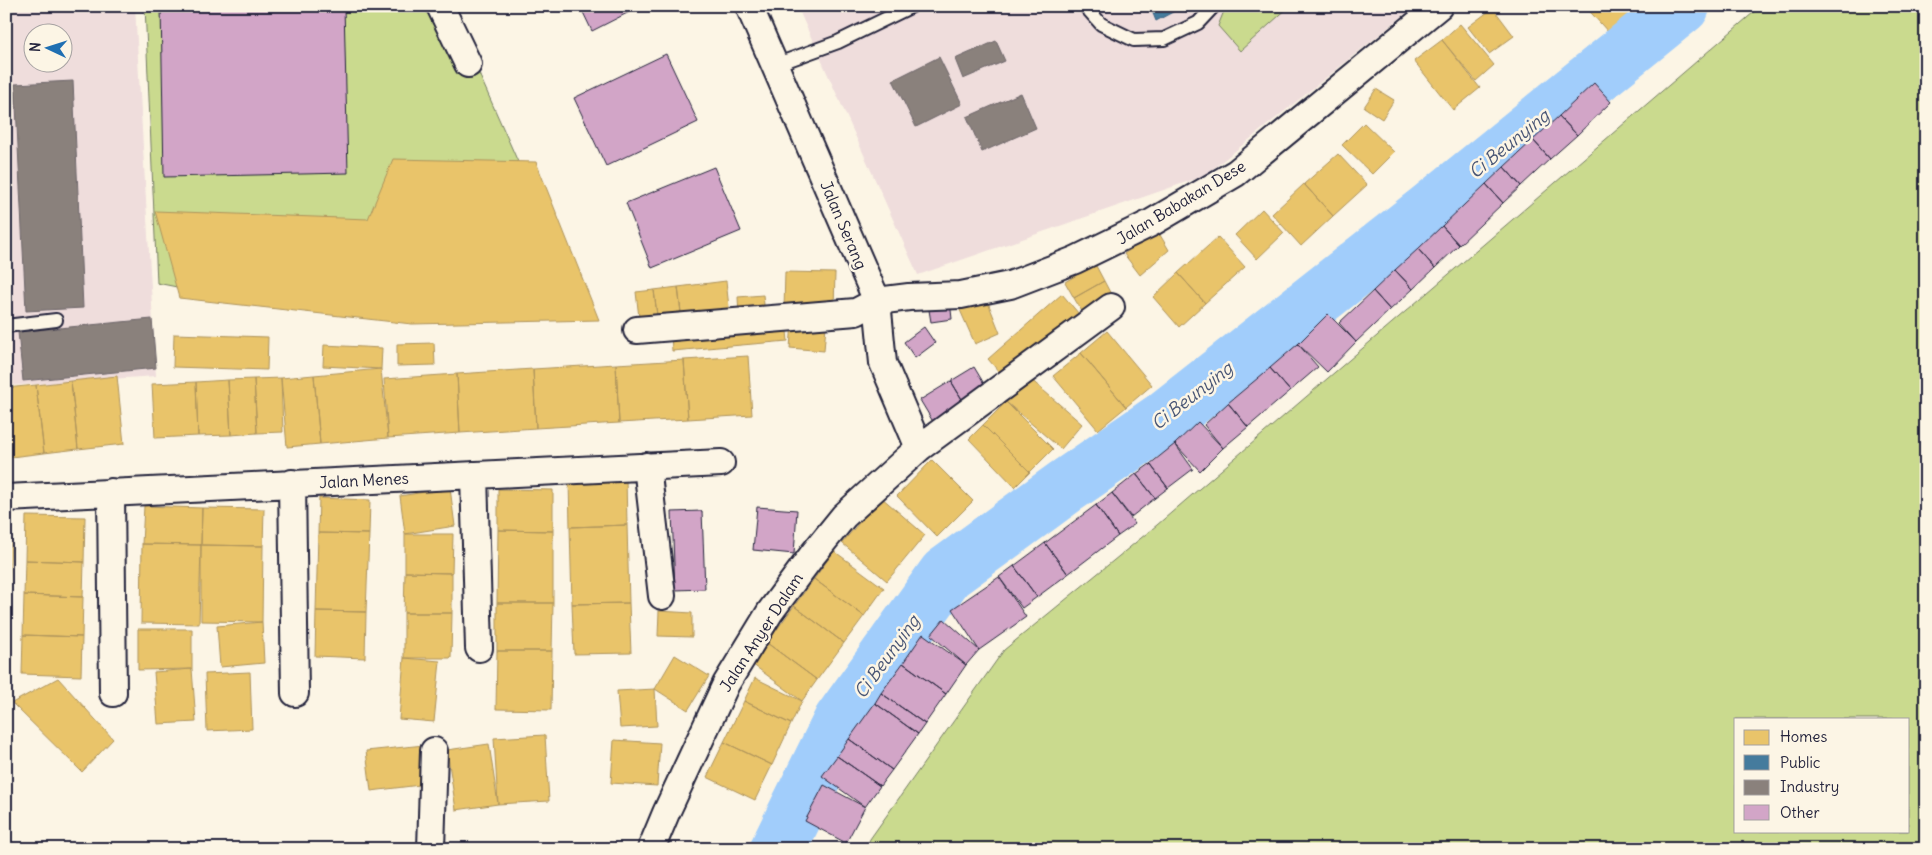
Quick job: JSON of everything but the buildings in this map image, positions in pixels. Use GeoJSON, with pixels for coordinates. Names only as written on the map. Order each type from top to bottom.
{"type":"FeatureCollection","features":[{"type":"Feature","properties":{"kind":"street"},"geometry":{"type":"LineString","coordinates":[[440,6],[468,64]]}},
{"type":"Feature","properties":{"kind":"street","name":"Jalan Serang"},"geometry":{"type":"LineString","coordinates":[[749,6],[877,301],[883,363],[919,448]]}},
{"type":"Feature","properties":{"kind":"street","name":"Jalan Babakan Dese"},"geometry":{"type":"LineString","coordinates":[[637,330],[856,312],[877,301],[909,297],[961,295],[1010,285],[1075,260],[1151,223],[1236,173],[1439,6]]}},
{"type":"Feature","properties":{"kind":"street","name":"Jalan Anyer Dalam"},"geometry":{"type":"LineString","coordinates":[[651,849],[726,684],[770,612],[814,552],[844,516],[919,448],[1111,307]]}},
{"type":"Feature","properties":{"kind":"street","name":"Jalan Menes"},"geometry":{"type":"LineString","coordinates":[[6,498],[721,463]]}},
{"type":"Feature","properties":{"kind":"street"},"geometry":{"type":"LineString","coordinates":[[647,466],[662,596]]}},
{"type":"Feature","properties":{"kind":"street"},"geometry":{"type":"LineString","coordinates":[[474,475],[479,648]]}},
{"type":"Feature","properties":{"kind":"street"},"geometry":{"type":"LineString","coordinates":[[292,483],[295,693]]}},
{"type":"Feature","properties":{"kind":"street"},"geometry":{"type":"LineString","coordinates":[[111,492],[113,693]]}},
{"type":"Feature","properties":{"kind":"street"},"geometry":{"type":"LineString","coordinates":[[431,849],[434,751]]}},
{"type":"Feature","properties":{"kind":"lane"},"geometry":{"type":"LineString","coordinates":[[775,65],[838,42],[912,6]]}},
{"type":"Feature","properties":{"kind":"lane"},"geometry":{"type":"LineString","coordinates":[[1085,6],[1101,24],[1134,40],[1164,38],[1198,23],[1214,6]]}},
{"type":"Feature","properties":{"kind":"lane"},"geometry":{"type":"LineString","coordinates":[[6,326],[56,320]]}},
{"type":"Feature","properties":{"kind":"shaded area"},"geometry":{"type":"Polygon","coordinates":[[[6,6],[135,6],[156,376],[6,386],[6,6]]]}},
{"type":"Feature","properties":{"kind":"shaded area"},"geometry":{"type":"Polygon","coordinates":[[[797,6],[1415,6],[1204,176],[918,275],[797,6]]]}},
{"type":"Feature","properties":{"kind":"green space"},"geometry":{"type":"Polygon","coordinates":[[[145,6],[449,6],[568,275],[262,304],[157,283],[145,6]]]}},
{"type":"Feature","properties":{"kind":"green space"},"geometry":{"type":"Polygon","coordinates":[[[1226,6],[1290,6],[1240,51],[1218,26],[1226,6]]]}},
{"type":"Feature","properties":{"kind":"green space"},"geometry":{"type":"Polygon","coordinates":[[[1761,6],[1926,6],[1926,849],[866,849],[870,839],[1004,650],[1157,525],[1761,6]]]}},
{"type":"Feature","properties":{"kind":"waterway","name":"Ci Beunying"},"geometry":{"type":"LineString","coordinates":[[778,849],[841,721],[946,574],[1065,487],[1164,419],[1429,211],[1682,6]]}}]}
